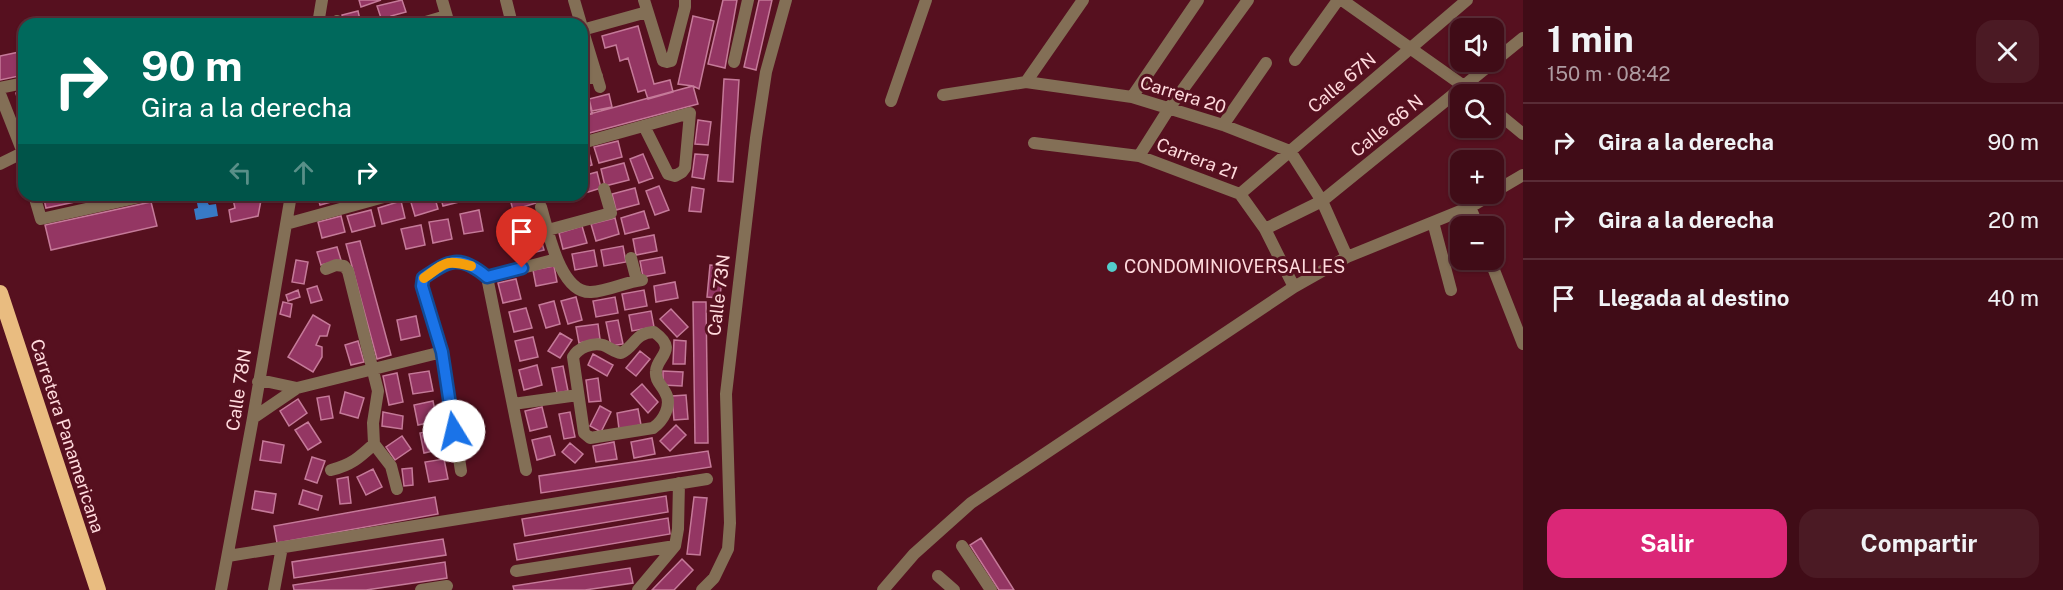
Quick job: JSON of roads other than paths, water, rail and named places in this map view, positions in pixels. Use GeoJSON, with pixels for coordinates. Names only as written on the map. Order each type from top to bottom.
{"type":"FeatureCollection","features":[{"type":"Feature","properties":{"kind":"highway","name":"Carretera Panamericana"},"geometry":{"type":"LineString","coordinates":[[0,293],[98,590]]}},
{"type":"Feature","properties":{"kind":"street"},"geometry":{"type":"LineString","coordinates":[[319,18],[322,0]]}},
{"type":"Feature","properties":{"kind":"street"},"geometry":{"type":"LineString","coordinates":[[442,0],[447,18]]}},
{"type":"Feature","properties":{"kind":"street"},"geometry":{"type":"LineString","coordinates":[[506,0],[510,18]]}},
{"type":"Feature","properties":{"kind":"street"},"geometry":{"type":"LineString","coordinates":[[574,0],[579,18]]}},
{"type":"Feature","properties":{"kind":"street"},"geometry":{"type":"LineString","coordinates":[[588,26],[646,6],[663,61],[667,62],[671,60],[685,0]]}},
{"type":"Feature","properties":{"kind":"street"},"geometry":{"type":"LineString","coordinates":[[734,63],[748,0]]}},
{"type":"Feature","properties":{"kind":"street","name":"Calle 73N"},"geometry":{"type":"LineString","coordinates":[[702,590],[714,578],[728,549],[730,523],[726,394],[766,72],[786,0]]}},
{"type":"Feature","properties":{"kind":"street"},"geometry":{"type":"LineString","coordinates":[[891,101],[926,0]]}},
{"type":"Feature","properties":{"kind":"street"},"geometry":{"type":"LineString","coordinates":[[1026,82],[1083,0]]}},
{"type":"Feature","properties":{"kind":"street"},"geometry":{"type":"LineString","coordinates":[[1132,97],[1198,0]]}},
{"type":"Feature","properties":{"kind":"street"},"geometry":{"type":"LineString","coordinates":[[1139,156],[1170,107],[1248,0]]}},
{"type":"Feature","properties":{"kind":"street"},"geometry":{"type":"LineString","coordinates":[[1295,60],[1340,0],[1461,84]]}},
{"type":"Feature","properties":{"kind":"street","name":"Calle 67N"},"geometry":{"type":"LineString","coordinates":[[1240,194],[1467,0]]}},
{"type":"Feature","properties":{"kind":"street","name":"Calle 66 N"},"geometry":{"type":"LineString","coordinates":[[1466,84],[1523,38]]}},
{"type":"Feature","properties":{"kind":"street"},"geometry":{"type":"LineString","coordinates":[[588,48],[598,82],[588,81]]}},
{"type":"Feature","properties":{"kind":"street"},"geometry":{"type":"LineString","coordinates":[[1223,125],[1266,63]]}},
{"type":"Feature","properties":{"kind":"street","name":"Carrera 20"},"geometry":{"type":"LineString","coordinates":[[943,95],[1026,82],[1132,97],[1223,125],[1290,152]]}},
{"type":"Feature","properties":{"kind":"street"},"geometry":{"type":"LineString","coordinates":[[0,88],[18,84]]}},
{"type":"Feature","properties":{"kind":"street"},"geometry":{"type":"LineString","coordinates":[[0,94],[18,138]]}},
{"type":"Feature","properties":{"kind":"street","name":"Calle 66 N"},"geometry":{"type":"LineString","coordinates":[[1265,229],[1322,201],[1450,97]]}},
{"type":"Feature","properties":{"kind":"street"},"geometry":{"type":"LineString","coordinates":[[588,141],[690,113],[685,168],[682,172],[675,176],[668,174],[644,126]]}},
{"type":"Feature","properties":{"kind":"street"},"geometry":{"type":"LineString","coordinates":[[1504,118],[1523,134]]}},
{"type":"Feature","properties":{"kind":"street","name":"Carrera 21"},"geometry":{"type":"LineString","coordinates":[[1034,143],[1139,156],[1240,194],[1265,229],[1294,287]]}},
{"type":"Feature","properties":{"kind":"street"},"geometry":{"type":"LineString","coordinates":[[1290,152],[1322,201],[1347,257]]}},
{"type":"Feature","properties":{"kind":"street"},"geometry":{"type":"LineString","coordinates":[[0,164],[18,156]]}},
{"type":"Feature","properties":{"kind":"street"},"geometry":{"type":"LineString","coordinates":[[1504,186],[1523,175]]}},
{"type":"Feature","properties":{"kind":"street"},"geometry":{"type":"LineString","coordinates":[[548,230],[611,213],[604,189]]}},
{"type":"Feature","properties":{"kind":"street"},"geometry":{"type":"LineString","coordinates":[[36,201],[41,219],[122,201]]}},
{"type":"Feature","properties":{"kind":"street","name":"Calle 78N"},"geometry":{"type":"LineString","coordinates":[[221,590],[254,418],[258,382],[290,201]]}},
{"type":"Feature","properties":{"kind":"street"},"geometry":{"type":"LineString","coordinates":[[286,224],[369,201]]}},
{"type":"Feature","properties":{"kind":"street"},"geometry":{"type":"LineString","coordinates":[[883,590],[914,554],[971,503],[1294,287],[1347,257],[1475,204]]}},
{"type":"Feature","properties":{"kind":"street"},"geometry":{"type":"LineString","coordinates":[[541,207],[557,259],[576,288],[590,292],[640,280],[631,258]]}},
{"type":"Feature","properties":{"kind":"street"},"geometry":{"type":"LineString","coordinates":[[1470,207],[1474,216]]}},
{"type":"Feature","properties":{"kind":"street"},"geometry":{"type":"LineString","coordinates":[[1432,222],[1451,290]]}},
{"type":"Feature","properties":{"kind":"street"},"geometry":{"type":"LineString","coordinates":[[487,277],[557,259]]}},
{"type":"Feature","properties":{"kind":"street"},"geometry":{"type":"LineString","coordinates":[[461,471],[442,352],[422,286],[423,278],[445,263],[453,261],[476,268],[487,277],[526,470]]}},
{"type":"Feature","properties":{"kind":"street"},"geometry":{"type":"LineString","coordinates":[[326,269],[336,265],[344,266],[348,271],[378,392],[373,423],[374,444],[391,466],[397,489]]}},
{"type":"Feature","properties":{"kind":"street"},"geometry":{"type":"LineString","coordinates":[[1494,270],[1523,344]]}},
{"type":"Feature","properties":{"kind":"street"},"geometry":{"type":"LineString","coordinates":[[654,332],[661,337],[666,346],[664,357],[656,369],[657,382],[666,393],[668,400],[666,413],[660,423],[653,428],[590,438],[584,433],[578,395],[573,357],[583,347],[600,344],[621,352],[626,351],[636,338],[645,333],[654,332]]}},
{"type":"Feature","properties":{"kind":"street"},"geometry":{"type":"LineString","coordinates":[[254,418],[297,388],[442,352]]}},
{"type":"Feature","properties":{"kind":"street"},"geometry":{"type":"LineString","coordinates":[[258,382],[297,388]]}},
{"type":"Feature","properties":{"kind":"street"},"geometry":{"type":"LineString","coordinates":[[513,404],[578,395]]}},
{"type":"Feature","properties":{"kind":"street"},"geometry":{"type":"LineString","coordinates":[[331,470],[354,462],[374,444]]}},
{"type":"Feature","properties":{"kind":"street"},"geometry":{"type":"LineString","coordinates":[[228,556],[707,479]]}},
{"type":"Feature","properties":{"kind":"street"},"geometry":{"type":"LineString","coordinates":[[638,590],[675,546],[679,483]]}},
{"type":"Feature","properties":{"kind":"street"},"geometry":{"type":"LineString","coordinates":[[516,571],[675,546]]}},
{"type":"Feature","properties":{"kind":"street"},"geometry":{"type":"LineString","coordinates":[[962,546],[991,590]]}},
{"type":"Feature","properties":{"kind":"street"},"geometry":{"type":"LineString","coordinates":[[274,590],[282,547]]}},
{"type":"Feature","properties":{"kind":"street"},"geometry":{"type":"LineString","coordinates":[[938,576],[954,590]]}},
{"type":"Feature","properties":{"kind":"street"},"geometry":{"type":"LineString","coordinates":[[421,590],[447,586]]}},
{"type":"Feature","properties":{"kind":"water"},"geometry":{"type":"Polygon","coordinates":[[[207,201],[209,205],[216,204],[218,216],[196,220],[194,209],[198,208],[197,203],[207,201]]]}},
{"type":"Feature","properties":{"kind":"place","name":"CONDOMINIOVERSALLES"},"geometry":{"type":"Point","coordinates":[1112,267]}}]}
